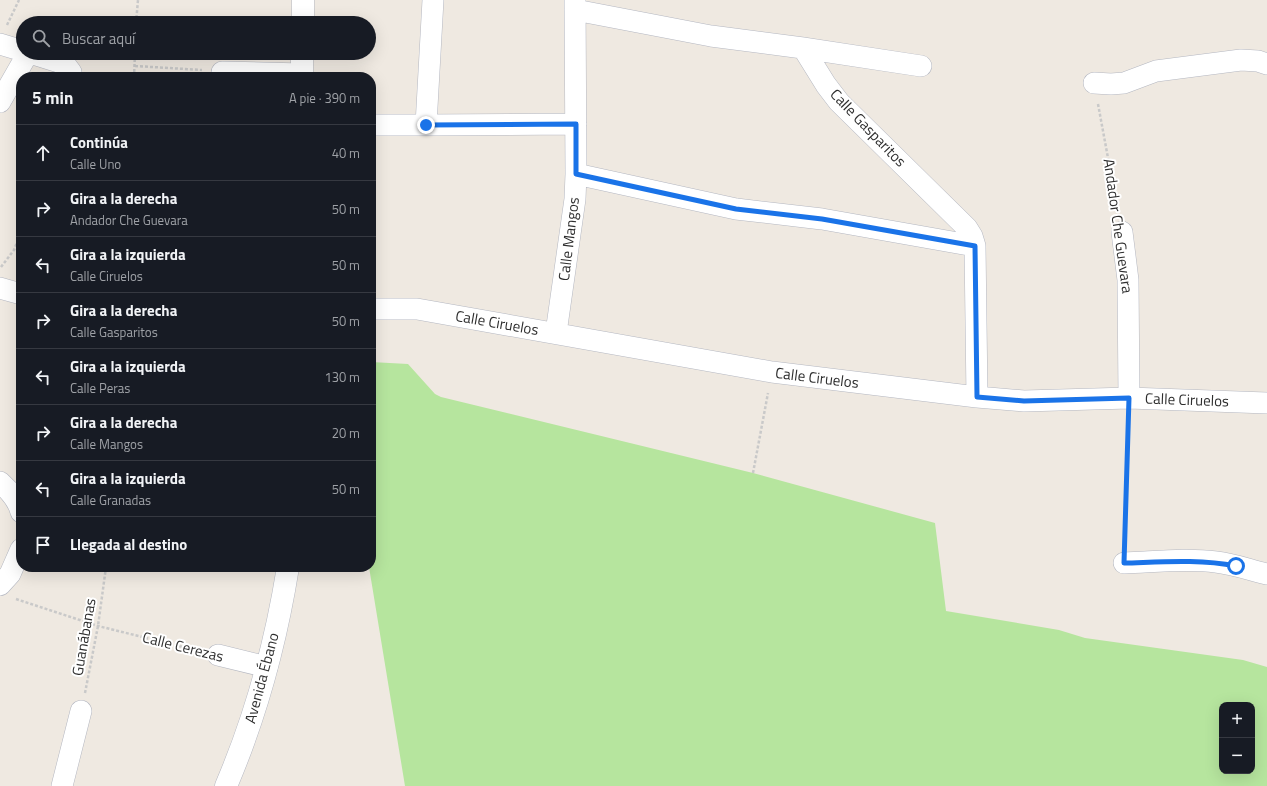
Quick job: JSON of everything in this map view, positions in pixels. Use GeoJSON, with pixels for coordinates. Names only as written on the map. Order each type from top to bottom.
{"type":"FeatureCollection","features":[{"type":"Feature","properties":{"kind":"main road"},"geometry":{"type":"LineString","coordinates":[[303,0],[303,16]]}},
{"type":"Feature","properties":{"kind":"main road","name":"Avenida Ébano"},"geometry":{"type":"LineString","coordinates":[[226,786],[246,735],[267,667],[284,593],[287,572]]}},
{"type":"Feature","properties":{"kind":"street"},"geometry":{"type":"LineString","coordinates":[[426,125],[433,0]]}},
{"type":"Feature","properties":{"kind":"street"},"geometry":{"type":"LineString","coordinates":[[575,5],[711,36],[921,66]]}},
{"type":"Feature","properties":{"kind":"street","name":"Calle Mangos"},"geometry":{"type":"LineString","coordinates":[[556,333],[575,199],[575,5]]}},
{"type":"Feature","properties":{"kind":"street"},"geometry":{"type":"LineString","coordinates":[[2,38],[16,47]]}},
{"type":"Feature","properties":{"kind":"street","name":"Calle Gasparitos"},"geometry":{"type":"LineString","coordinates":[[803,48],[826,85],[839,102],[967,228],[972,236],[975,246],[977,397]]}},
{"type":"Feature","properties":{"kind":"street"},"geometry":{"type":"LineString","coordinates":[[18,72],[25,60]]}},
{"type":"Feature","properties":{"kind":"street"},"geometry":{"type":"LineString","coordinates":[[52,60],[65,64],[71,72]]}},
{"type":"Feature","properties":{"kind":"street"},"geometry":{"type":"LineString","coordinates":[[1094,83],[1124,83],[1156,71],[1241,60],[1258,61],[1267,64]]}},
{"type":"Feature","properties":{"kind":"street"},"geometry":{"type":"LineString","coordinates":[[222,72],[302,68]]}},
{"type":"Feature","properties":{"kind":"street"},"geometry":{"type":"LineString","coordinates":[[0,102],[16,75]]}},
{"type":"Feature","properties":{"kind":"street"},"geometry":{"type":"LineString","coordinates":[[376,124],[576,124]]}},
{"type":"Feature","properties":{"kind":"street"},"geometry":{"type":"LineString","coordinates":[[576,174],[736,209],[822,219],[975,246]]}},
{"type":"Feature","properties":{"kind":"street","name":"Andador Che Guevara"},"geometry":{"type":"LineString","coordinates":[[1122,232],[1128,280],[1129,398]]}},
{"type":"Feature","properties":{"kind":"street"},"geometry":{"type":"LineString","coordinates":[[0,288],[16,293]]}},
{"type":"Feature","properties":{"kind":"street","name":"Calle Ciruelos"},"geometry":{"type":"LineString","coordinates":[[376,309],[418,310],[772,372],[977,397],[1024,401],[1129,398],[1267,403]]}},
{"type":"Feature","properties":{"kind":"street"},"geometry":{"type":"LineString","coordinates":[[0,482],[8,489],[16,501]]}},
{"type":"Feature","properties":{"kind":"street"},"geometry":{"type":"LineString","coordinates":[[8,592],[10,574],[16,560]]}},
{"type":"Feature","properties":{"kind":"street"},"geometry":{"type":"LineString","coordinates":[[1124,563],[1216,562],[1267,574]]}},
{"type":"Feature","properties":{"kind":"street","name":"Calle Cerezas"},"geometry":{"type":"LineString","coordinates":[[218,655],[267,667]]}},
{"type":"Feature","properties":{"kind":"street"},"geometry":{"type":"LineString","coordinates":[[62,786],[82,711]]}},
{"type":"Feature","properties":{"kind":"path"},"geometry":{"type":"LineString","coordinates":[[2,38],[19,0]]}},
{"type":"Feature","properties":{"kind":"path"},"geometry":{"type":"LineString","coordinates":[[137,16],[138,0]]}},
{"type":"Feature","properties":{"kind":"path"},"geometry":{"type":"LineString","coordinates":[[134,72],[135,60]]}},
{"type":"Feature","properties":{"kind":"path"},"geometry":{"type":"LineString","coordinates":[[135,66],[222,72]]}},
{"type":"Feature","properties":{"kind":"path","name":"Andador Che Guevara"},"geometry":{"type":"LineString","coordinates":[[1094,83],[1122,232]]}},
{"type":"Feature","properties":{"kind":"path"},"geometry":{"type":"LineString","coordinates":[[0,269],[16,245]]}},
{"type":"Feature","properties":{"kind":"path"},"geometry":{"type":"LineString","coordinates":[[754,473],[772,372]]}},
{"type":"Feature","properties":{"kind":"path"},"geometry":{"type":"LineString","coordinates":[[1124,563],[1129,398]]}},
{"type":"Feature","properties":{"kind":"path","name":"Guanábanas"},"geometry":{"type":"LineString","coordinates":[[82,711],[98,626],[105,572]]}},
{"type":"Feature","properties":{"kind":"path","name":"Calle Cerezas"},"geometry":{"type":"LineString","coordinates":[[8,592],[98,626],[218,655]]}},
{"type":"Feature","properties":{"kind":"green space"},"geometry":{"type":"Polygon","coordinates":[[[376,362],[408,364],[435,394],[441,397],[753,473],[935,523],[946,611],[1059,630],[1085,638],[1243,660],[1267,667],[1267,786],[405,786],[370,572],[376,572],[376,362]]]}},
{"type":"Feature","properties":{"kind":"route"},"geometry":{"type":"LineString","coordinates":[[426,125],[576,124],[576,174],[736,209],[822,219],[975,246],[977,397],[1024,401],[1129,398],[1124,563],[1198,561],[1216,562],[1236,566]]}}]}
